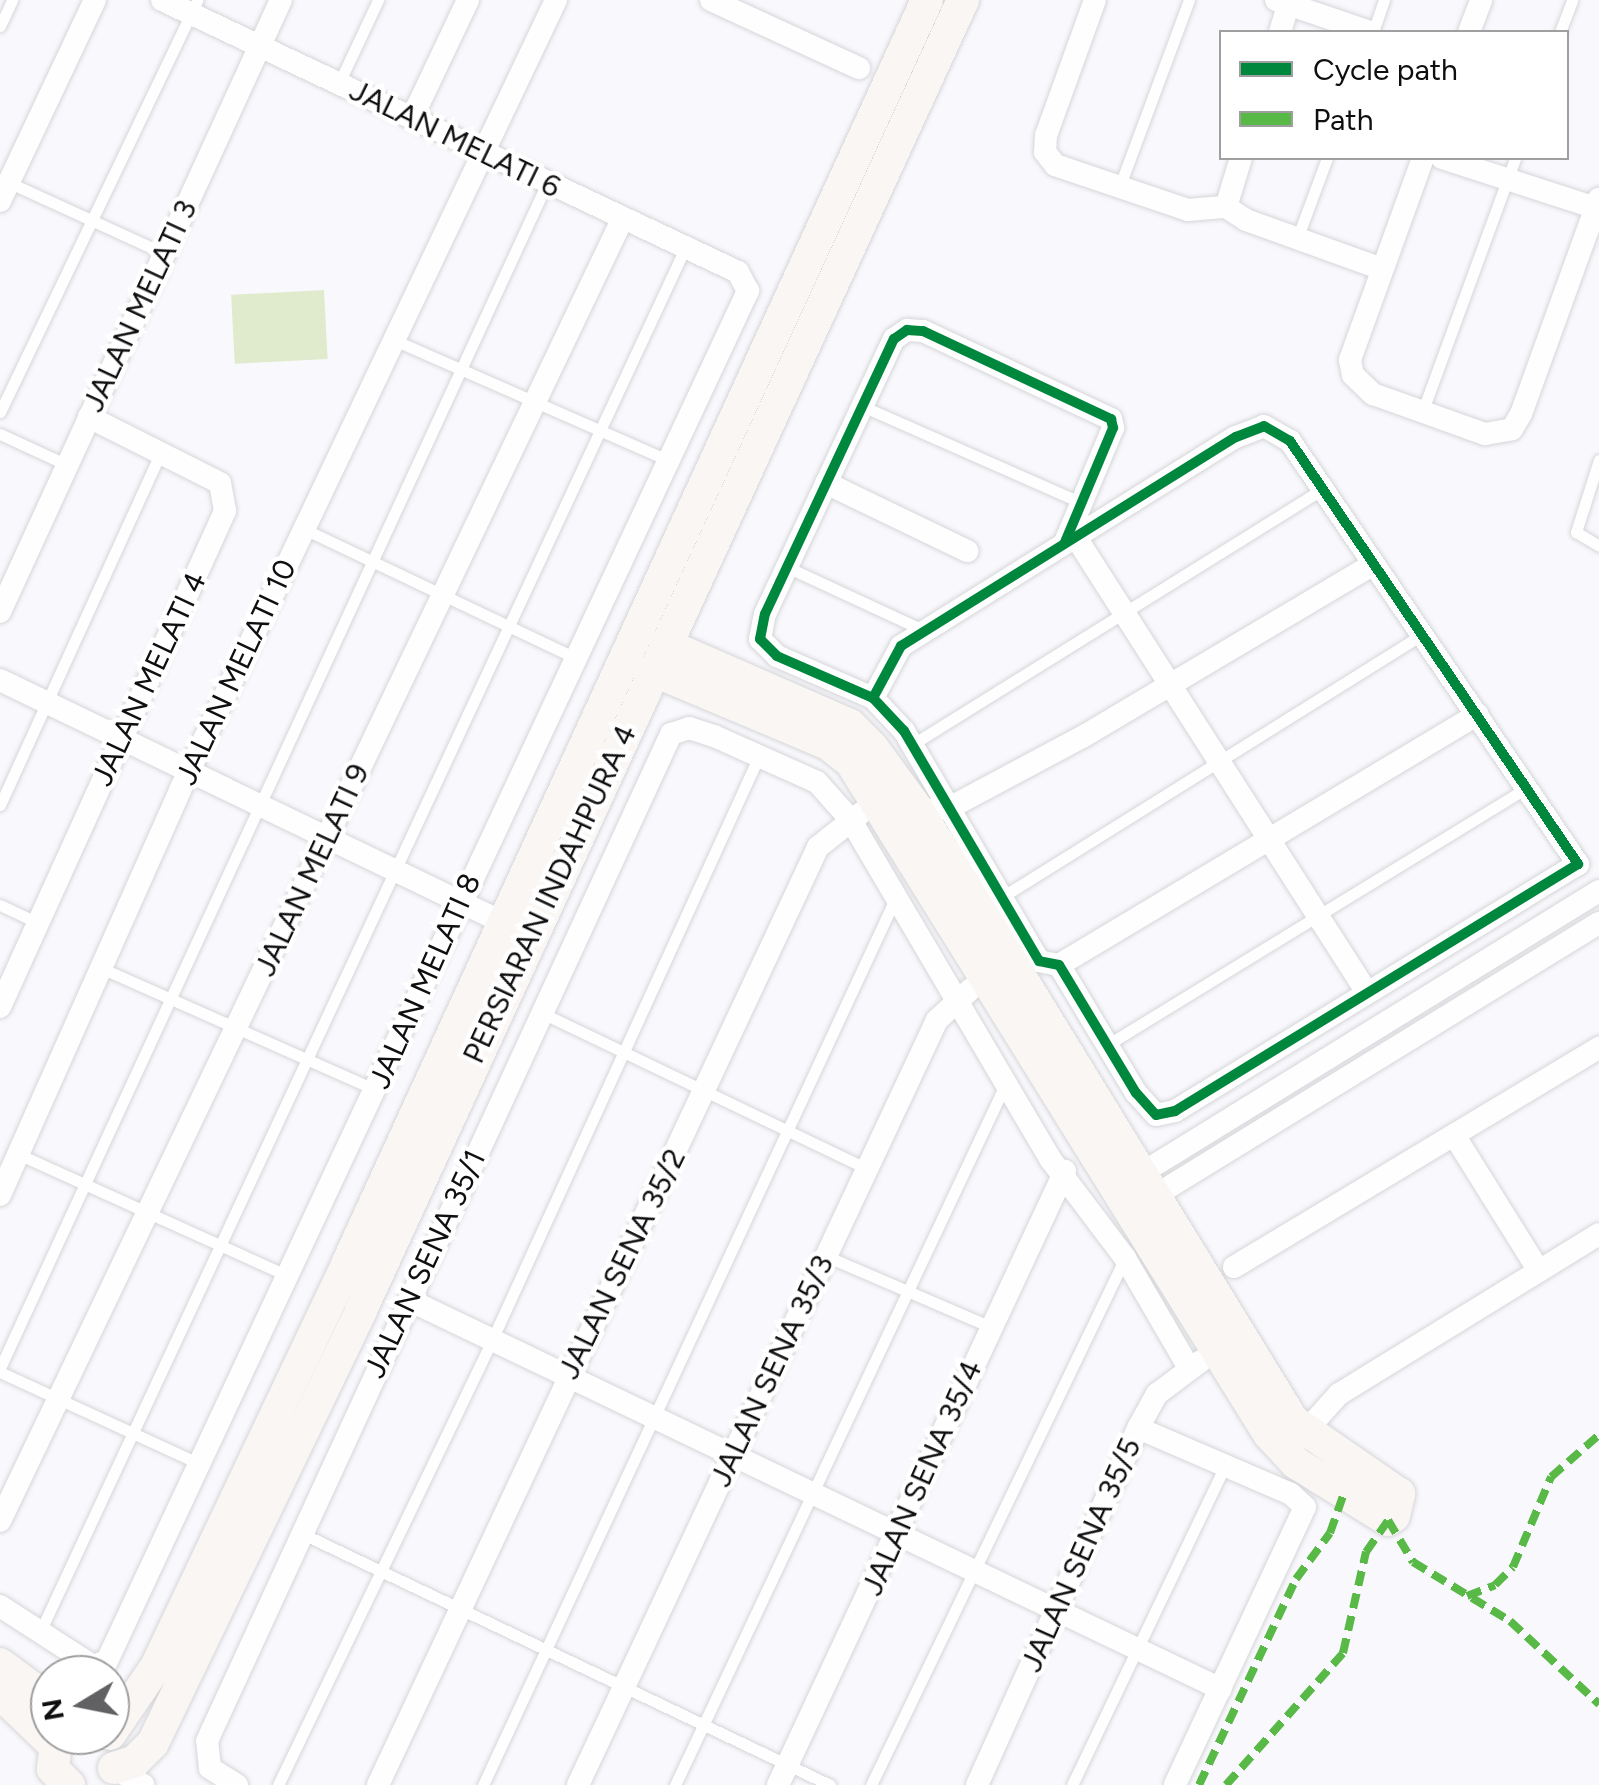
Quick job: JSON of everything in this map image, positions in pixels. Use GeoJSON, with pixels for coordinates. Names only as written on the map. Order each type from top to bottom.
{"type":"FeatureCollection","features":[{"type":"Feature","properties":{"kind":"street"},"geometry":{"type":"LineString","coordinates":[[3,188],[95,0]]}},
{"type":"Feature","properties":{"kind":"street","name":"JALAN MELATI 6"},"geometry":{"type":"LineString","coordinates":[[162,0],[194,7],[259,46],[747,280]]}},
{"type":"Feature","properties":{"kind":"street","name":"JALAN MELATI 3"},"geometry":{"type":"LineString","coordinates":[[0,612],[281,0]]}},
{"type":"Feature","properties":{"kind":"street"},"geometry":{"type":"LineString","coordinates":[[412,118],[468,0]]}},
{"type":"Feature","properties":{"kind":"street","name":"JALAN MELATI 10"},"geometry":{"type":"LineString","coordinates":[[0,1195],[188,772],[556,0]]}},
{"type":"Feature","properties":{"kind":"street","name":"PERSIARAN INDAHPURA 4"},"geometry":{"type":"LineString","coordinates":[[130,1715],[157,1665],[504,922],[928,0]]}},
{"type":"Feature","properties":{"kind":"street","name":"PERSIARAN INDAHPURA 4"},"geometry":{"type":"LineString","coordinates":[[108,1755],[136,1762],[153,1743],[361,1310],[963,0]]}},
{"type":"Feature","properties":{"kind":"street"},"geometry":{"type":"LineString","coordinates":[[1095,0],[1052,115],[1045,152],[1054,165],[1188,210],[1226,206],[1297,239],[1382,270]]}},
{"type":"Feature","properties":{"kind":"street"},"geometry":{"type":"LineString","coordinates":[[1470,30],[1481,0]]}},
{"type":"Feature","properties":{"kind":"street"},"geometry":{"type":"LineString","coordinates":[[1280,30],[1285,2],[1365,30]]}},
{"type":"Feature","properties":{"kind":"street"},"geometry":{"type":"LineString","coordinates":[[726,3],[858,68]]}},
{"type":"Feature","properties":{"kind":"street"},"geometry":{"type":"LineString","coordinates":[[1226,206],[1240,160]]}},
{"type":"Feature","properties":{"kind":"street"},"geometry":{"type":"LineString","coordinates":[[1422,160],[1350,360],[1353,375],[1373,394],[1500,435],[1521,414],[1598,205],[1506,181],[1448,160]]}},
{"type":"Feature","properties":{"kind":"street","name":"JALAN MELATI 9"},"geometry":{"type":"LineString","coordinates":[[0,1521],[623,218]]}},
{"type":"Feature","properties":{"kind":"street","name":"JALAN MELATI 8"},"geometry":{"type":"LineString","coordinates":[[40,1632],[88,1663],[101,1667],[106,1661],[292,1278],[459,899],[744,304],[747,280]]}},
{"type":"Feature","properties":{"kind":"street"},"geometry":{"type":"LineString","coordinates":[[1070,540],[1113,428],[1110,418],[923,331],[898,334],[760,625],[765,648],[873,698],[913,744],[934,809],[1137,1191],[1202,1360]]}},
{"type":"Feature","properties":{"kind":"street","name":"JALAN MELATI 4"},"geometry":{"type":"LineString","coordinates":[[0,1007],[225,511],[220,483],[89,417]]}},
{"type":"Feature","properties":{"kind":"street"},"geometry":{"type":"LineString","coordinates":[[873,698],[890,658],[925,631],[1236,437],[1264,426],[1290,441],[1598,893],[1137,1191]]}},
{"type":"Feature","properties":{"kind":"street"},"geometry":{"type":"LineString","coordinates":[[826,483],[967,551]]}},
{"type":"Feature","properties":{"kind":"street"},"geometry":{"type":"LineString","coordinates":[[1070,540],[1122,612],[1366,991]]}},
{"type":"Feature","properties":{"kind":"street"},"geometry":{"type":"LineString","coordinates":[[880,803],[934,809],[1168,686],[1372,565]]}},
{"type":"Feature","properties":{"kind":"street"},"geometry":{"type":"LineString","coordinates":[[659,657],[828,744],[880,803],[990,977],[1305,1432],[1399,1494],[1394,1516],[1388,1520],[1296,1462],[1202,1360],[1064,1171],[1051,1160],[960,996],[850,818],[817,782],[759,756]]}},
{"type":"Feature","properties":{"kind":"street"},"geometry":{"type":"LineString","coordinates":[[659,657],[850,725],[934,809],[1002,897],[1040,961],[1059,965],[1478,714]]}},
{"type":"Feature","properties":{"kind":"street"},"geometry":{"type":"LineString","coordinates":[[0,680],[504,922]]}},
{"type":"Feature","properties":{"kind":"street","name":"JALAN SENA 35/1"},"geometry":{"type":"LineString","coordinates":[[237,1785],[210,1768],[207,1740],[671,734],[689,728],[759,756]]}},
{"type":"Feature","properties":{"kind":"street","name":"JALAN SENA 35/2"},"geometry":{"type":"LineString","coordinates":[[381,1784],[459,1608],[818,847],[850,818],[880,803]]}},
{"type":"Feature","properties":{"kind":"street"},"geometry":{"type":"LineString","coordinates":[[1059,965],[1144,1106],[1156,1115],[1175,1112],[1578,864]]}},
{"type":"Feature","properties":{"kind":"street"},"geometry":{"type":"LineString","coordinates":[[1137,1191],[1599,924]]}},
{"type":"Feature","properties":{"kind":"street","name":"JALAN SENA 35/3"},"geometry":{"type":"LineString","coordinates":[[578,1785],[937,1020],[960,996],[990,977]]}},
{"type":"Feature","properties":{"kind":"street"},"geometry":{"type":"LineString","coordinates":[[1234,1267],[1599,1048]]}},
{"type":"Feature","properties":{"kind":"street"},"geometry":{"type":"LineString","coordinates":[[1454,1135],[1539,1271]]}},
{"type":"Feature","properties":{"kind":"street","name":"JALAN SENA 35/4"},"geometry":{"type":"LineString","coordinates":[[783,1774],[899,1535],[1064,1171]]}},
{"type":"Feature","properties":{"kind":"street"},"geometry":{"type":"LineString","coordinates":[[1305,1432],[1339,1394],[1599,1234]]}},
{"type":"Feature","properties":{"kind":"street"},"geometry":{"type":"LineString","coordinates":[[409,1300],[1221,1689]]}},
{"type":"Feature","properties":{"kind":"street","name":"JALAN SENA 35/5"},"geometry":{"type":"LineString","coordinates":[[977,1785],[1059,1611],[1138,1428],[1157,1394],[1202,1360]]}},
{"type":"Feature","properties":{"kind":"street"},"geometry":{"type":"LineString","coordinates":[[1138,1428],[1301,1500],[1305,1515],[1175,1785]]}},
{"type":"Feature","properties":{"kind":"street"},"geometry":{"type":"LineString","coordinates":[[0,1606],[40,1632]]}},
{"type":"Feature","properties":{"kind":"street"},"geometry":{"type":"LineString","coordinates":[[0,1664],[30,1687]]}},
{"type":"Feature","properties":{"kind":"street"},"geometry":{"type":"LineString","coordinates":[[0,1693],[30,1716]]}},
{"type":"Feature","properties":{"kind":"street"},"geometry":{"type":"LineString","coordinates":[[26,1785],[46,1755]]}},
{"type":"Feature","properties":{"kind":"street"},"geometry":{"type":"LineString","coordinates":[[53,1755],[53,1770],[69,1785]]}},
{"type":"Feature","properties":{"kind":"street"},"geometry":{"type":"LineString","coordinates":[[108,1755],[144,1785]]}},
{"type":"Feature","properties":{"kind":"lane"},"geometry":{"type":"LineString","coordinates":[[0,26],[12,0]]}},
{"type":"Feature","properties":{"kind":"lane"},"geometry":{"type":"LineString","coordinates":[[339,83],[378,0]]}},
{"type":"Feature","properties":{"kind":"lane"},"geometry":{"type":"LineString","coordinates":[[1119,188],[1189,0]]}},
{"type":"Feature","properties":{"kind":"lane"},"geometry":{"type":"LineString","coordinates":[[1372,30],[1384,0]]}},
{"type":"Feature","properties":{"kind":"lane"},"geometry":{"type":"LineString","coordinates":[[1561,30],[1572,0]]}},
{"type":"Feature","properties":{"kind":"lane"},"geometry":{"type":"LineString","coordinates":[[0,412],[88,218],[194,7]]}},
{"type":"Feature","properties":{"kind":"lane"},"geometry":{"type":"LineString","coordinates":[[1297,239],[1326,160]]}},
{"type":"Feature","properties":{"kind":"lane"},"geometry":{"type":"LineString","coordinates":[[1423,410],[1514,160]]}},
{"type":"Feature","properties":{"kind":"lane"},"geometry":{"type":"LineString","coordinates":[[204,1466],[58,1401],[0,1370],[547,183]]}},
{"type":"Feature","properties":{"kind":"lane"},"geometry":{"type":"LineString","coordinates":[[3,188],[88,218],[163,254]]}},
{"type":"Feature","properties":{"kind":"lane"},"geometry":{"type":"LineString","coordinates":[[40,1632],[511,629],[684,248]]}},
{"type":"Feature","properties":{"kind":"lane"},"geometry":{"type":"LineString","coordinates":[[394,340],[669,461]]}},
{"type":"Feature","properties":{"kind":"lane"},"geometry":{"type":"LineString","coordinates":[[862,406],[1082,503]]}},
{"type":"Feature","properties":{"kind":"lane"},"geometry":{"type":"LineString","coordinates":[[0,434],[67,465]]}},
{"type":"Feature","properties":{"kind":"lane"},"geometry":{"type":"LineString","coordinates":[[0,806],[161,452]]}},
{"type":"Feature","properties":{"kind":"lane"},"geometry":{"type":"LineString","coordinates":[[1599,460],[1576,532],[1599,546]]}},
{"type":"Feature","properties":{"kind":"lane"},"geometry":{"type":"LineString","coordinates":[[913,744],[1322,489]]}},
{"type":"Feature","properties":{"kind":"lane"},"geometry":{"type":"LineString","coordinates":[[304,529],[441,598],[576,658]]}},
{"type":"Feature","properties":{"kind":"lane"},"geometry":{"type":"LineString","coordinates":[[787,567],[925,631]]}},
{"type":"Feature","properties":{"kind":"lane"},"geometry":{"type":"LineString","coordinates":[[1002,897],[1422,635]]}},
{"type":"Feature","properties":{"kind":"lane"},"geometry":{"type":"LineString","coordinates":[[278,1785],[492,1340],[759,756]]}},
{"type":"Feature","properties":{"kind":"lane"},"geometry":{"type":"LineString","coordinates":[[1107,1045],[1528,786]]}},
{"type":"Feature","properties":{"kind":"lane"},"geometry":{"type":"LineString","coordinates":[[482,1785],[543,1647],[897,895]]}},
{"type":"Feature","properties":{"kind":"lane"},"geometry":{"type":"LineString","coordinates":[[0,906],[38,923]]}},
{"type":"Feature","properties":{"kind":"lane"},"geometry":{"type":"LineString","coordinates":[[101,968],[376,1090]]}},
{"type":"Feature","properties":{"kind":"lane"},"geometry":{"type":"LineString","coordinates":[[542,1012],[704,1095],[867,1169]]}},
{"type":"Feature","properties":{"kind":"lane"},"geometry":{"type":"LineString","coordinates":[[675,1785],[1007,1081]]}},
{"type":"Feature","properties":{"kind":"lane"},"geometry":{"type":"LineString","coordinates":[[18,1154],[292,1278]]}},
{"type":"Feature","properties":{"kind":"lane"},"geometry":{"type":"LineString","coordinates":[[826,1256],[991,1327]]}},
{"type":"Feature","properties":{"kind":"lane"},"geometry":{"type":"LineString","coordinates":[[871,1785],[1125,1258]]}},
{"type":"Feature","properties":{"kind":"lane"},"geometry":{"type":"LineString","coordinates":[[1072,1785],[1225,1465]]}},
{"type":"Feature","properties":{"kind":"lane"},"geometry":{"type":"LineString","coordinates":[[301,1533],[626,1685],[704,1724],[783,1774],[830,1785]]}},
{"type":"Feature","properties":{"kind":"green space"},"geometry":{"type":"Polygon","coordinates":[[[324,290],[328,359],[235,364],[231,295],[324,290]]]}},
{"type":"Feature","properties":{"kind":"marked path"},"geometry":{"type":"LineString","coordinates":[[1467,1596],[1495,1585],[1513,1567],[1551,1477],[1599,1435]]}},
{"type":"Feature","properties":{"kind":"marked path"},"geometry":{"type":"LineString","coordinates":[[1199,1785],[1296,1579],[1330,1533],[1344,1493]]}},
{"type":"Feature","properties":{"kind":"marked path"},"geometry":{"type":"LineString","coordinates":[[1388,1520],[1413,1562],[1510,1621],[1599,1704]]}},
{"type":"Feature","properties":{"kind":"marked path"},"geometry":{"type":"LineString","coordinates":[[1226,1785],[1343,1653],[1366,1552],[1388,1520]]}},
{"type":"Feature","properties":{"kind":"cycle path"},"geometry":{"type":"LineString","coordinates":[[873,698],[901,646],[1236,437],[1264,426],[1290,441],[1578,864],[1175,1111],[1156,1115],[1136,1093],[1059,965],[1039,961],[904,731],[873,698],[777,656],[760,639],[765,614],[894,339],[907,330],[923,331],[1111,419],[1113,428],[1065,542]]}}]}
